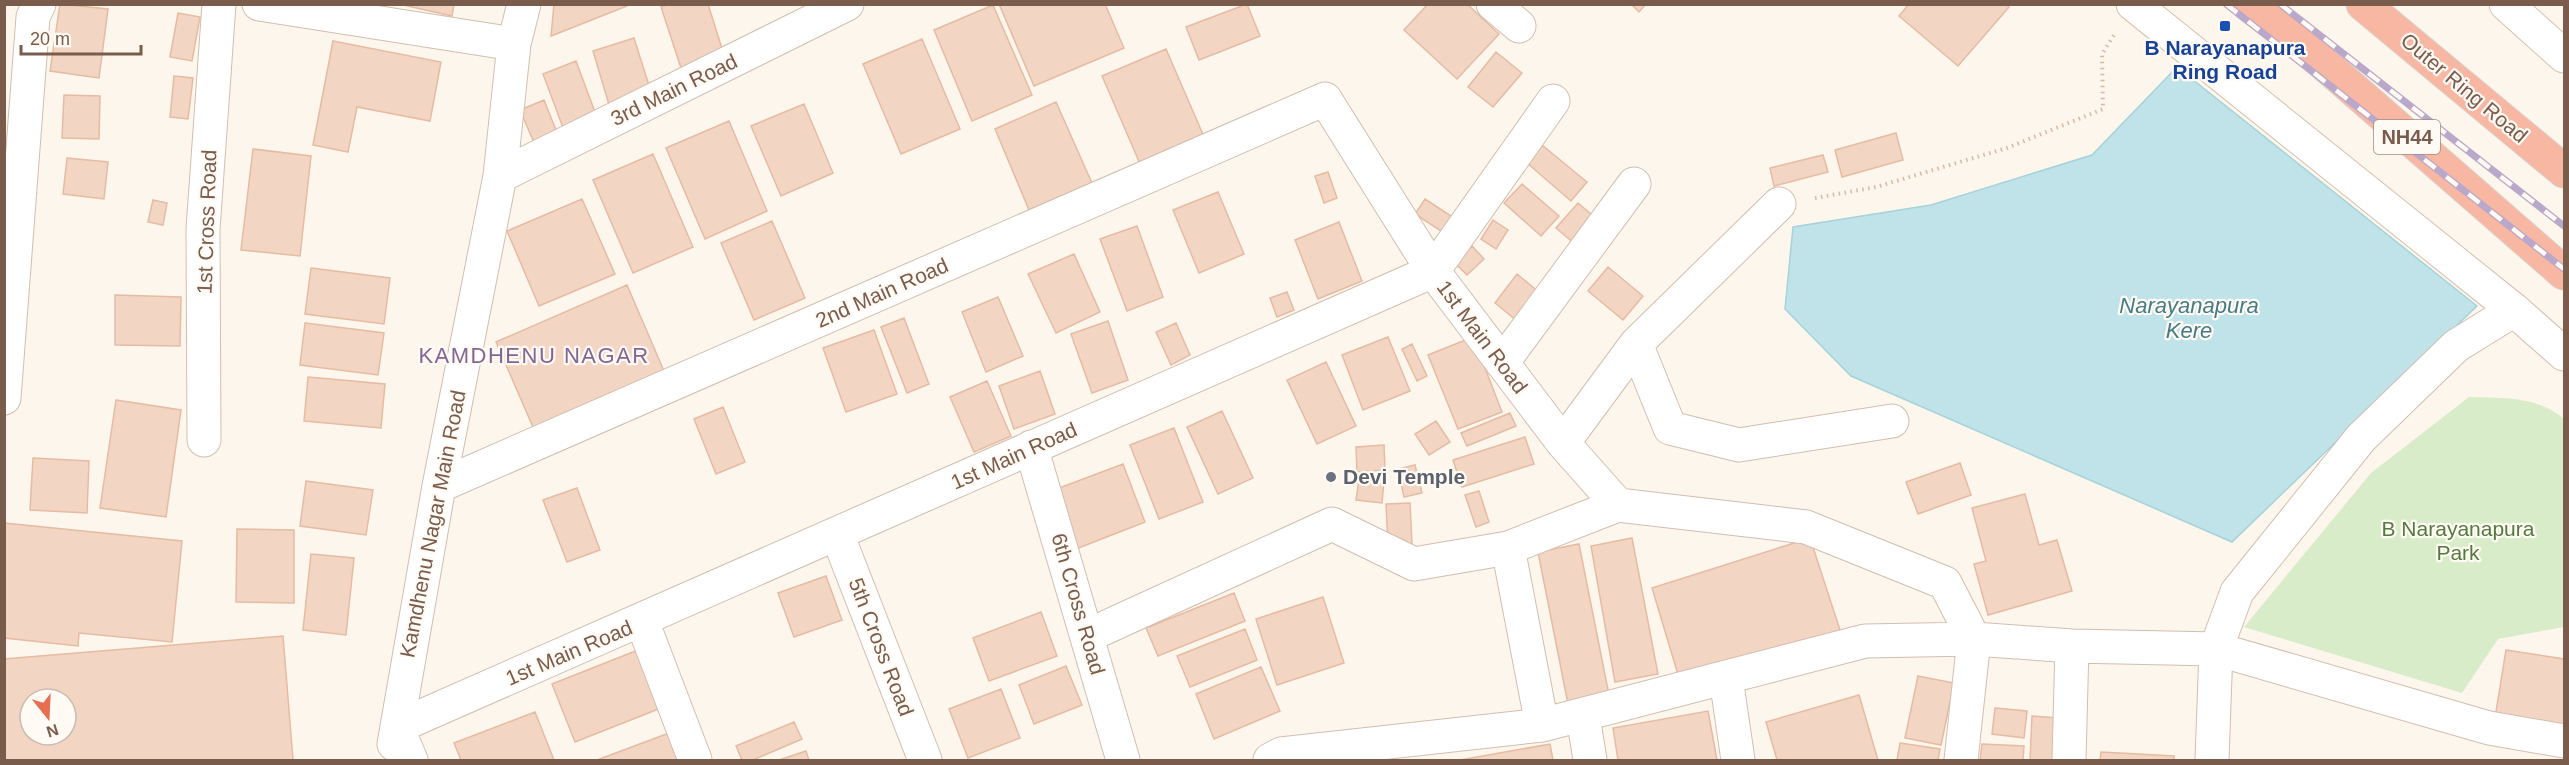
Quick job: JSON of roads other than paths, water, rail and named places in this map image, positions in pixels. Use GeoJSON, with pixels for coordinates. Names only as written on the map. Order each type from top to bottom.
{"type":"FeatureCollection","features":[{"type":"Feature","properties":{"kind":"highway","name":"NH44"},"geometry":{"type":"LineString","coordinates":[[2248,4],[2305,47],[2565,273]]}},
{"type":"Feature","properties":{"kind":"highway","name":"Outer Ring Road"},"geometry":{"type":"LineString","coordinates":[[2363,4],[2565,171]]}},
{"type":"Feature","properties":{"kind":"street"},"geometry":{"type":"LineString","coordinates":[[4,398],[33,16],[39,4]]}},
{"type":"Feature","properties":{"kind":"street","name":"1st Cross Road"},"geometry":{"type":"LineString","coordinates":[[204,440],[203,229],[219,4]]}},
{"type":"Feature","properties":{"kind":"street"},"geometry":{"type":"LineString","coordinates":[[259,4],[514,44]]}},
{"type":"Feature","properties":{"kind":"street","name":"Kamdhenu Nagar Main Road"},"geometry":{"type":"LineString","coordinates":[[392,760],[439,486],[500,176],[514,44],[524,4]]}},
{"type":"Feature","properties":{"kind":"street","name":"3rd Main Road"},"geometry":{"type":"LineString","coordinates":[[500,176],[847,4]]}},
{"type":"Feature","properties":{"kind":"street"},"geometry":{"type":"LineString","coordinates":[[1493,4],[1519,26]]}},
{"type":"Feature","properties":{"kind":"street"},"geometry":{"type":"LineString","coordinates":[[2133,4],[2514,310],[2565,354]]}},
{"type":"Feature","properties":{"kind":"street"},"geometry":{"type":"LineString","coordinates":[[2506,4],[2565,56]]}},
{"type":"Feature","properties":{"kind":"street","name":"2nd Main Road"},"geometry":{"type":"LineString","coordinates":[[439,486],[1325,99],[1433,271]]}},
{"type":"Feature","properties":{"kind":"street"},"geometry":{"type":"LineString","coordinates":[[1433,271],[1552,101]]}},
{"type":"Feature","properties":{"kind":"street"},"geometry":{"type":"LineString","coordinates":[[1502,363],[1634,184]]}},
{"type":"Feature","properties":{"kind":"street"},"geometry":{"type":"LineString","coordinates":[[1563,443],[1636,344],[1779,204]]}},
{"type":"Feature","properties":{"kind":"street","name":"1st Main Road"},"geometry":{"type":"LineString","coordinates":[[397,727],[1433,271],[1563,443],[1618,505]]}},
{"type":"Feature","properties":{"kind":"street"},"geometry":{"type":"LineString","coordinates":[[2212,760],[2216,649],[2237,592],[2361,438],[2456,346],[2514,310]]}},
{"type":"Feature","properties":{"kind":"street"},"geometry":{"type":"LineString","coordinates":[[1636,344],[1670,428],[1739,445],[1892,421]]}},
{"type":"Feature","properties":{"kind":"street","name":"6th Cross Road"},"geometry":{"type":"LineString","coordinates":[[1032,447],[1123,760]]}},
{"type":"Feature","properties":{"kind":"street"},"geometry":{"type":"LineString","coordinates":[[1087,636],[1332,524],[1414,564],[1508,548],[1618,505],[1806,527],[1945,583],[1974,639],[1961,760]]}},
{"type":"Feature","properties":{"kind":"street","name":"5th Cross Road"},"geometry":{"type":"LineString","coordinates":[[837,534],[925,760]]}},
{"type":"Feature","properties":{"kind":"street"},"geometry":{"type":"LineString","coordinates":[[1508,548],[1542,725]]}},
{"type":"Feature","properties":{"kind":"street"},"geometry":{"type":"LineString","coordinates":[[642,621],[695,760]]}},
{"type":"Feature","properties":{"kind":"street"},"geometry":{"type":"LineString","coordinates":[[1270,760],[1281,754],[1542,725],[1865,641],[1974,639],[2072,646],[2216,649],[2489,728],[2565,741]]}},
{"type":"Feature","properties":{"kind":"street"},"geometry":{"type":"LineString","coordinates":[[2069,760],[2072,646]]}},
{"type":"Feature","properties":{"kind":"street"},"geometry":{"type":"LineString","coordinates":[[1726,678],[1738,760]]}},
{"type":"Feature","properties":{"kind":"street"},"geometry":{"type":"LineString","coordinates":[[1583,716],[1590,760]]}},
{"type":"Feature","properties":{"kind":"street"},"geometry":{"type":"LineString","coordinates":[[397,727],[411,760]]}},
{"type":"Feature","properties":{"kind":"water","name":"Narayanapura Kere"},"geometry":{"type":"Polygon","coordinates":[[[2177,67],[2477,306],[2232,542],[1851,376],[1785,309],[1793,227],[1931,205],[2092,155],[2177,67]]]}},
{"type":"Feature","properties":{"kind":"railway"},"geometry":{"type":"LineString","coordinates":[[2226,4],[2564,269]]}},
{"type":"Feature","properties":{"kind":"railway"},"geometry":{"type":"LineString","coordinates":[[2280,4],[2564,226]]}},
{"type":"Feature","properties":{"kind":"place","name":"B Narayanapura Ring Road"},"geometry":{"type":"Point","coordinates":[2225,26]}},
{"type":"Feature","properties":{"kind":"place","name":"Devi Temple"},"geometry":{"type":"Point","coordinates":[1331,477]}},
{"type":"Feature","properties":{"kind":"district","name":"KAMDHENU NAGAR"},"geometry":{"type":"Point","coordinates":[534,355]}},
{"type":"Feature","properties":{"kind":"park label","name":"B Narayanapura Park"},"geometry":{"type":"Point","coordinates":[2458,541]}}]}
